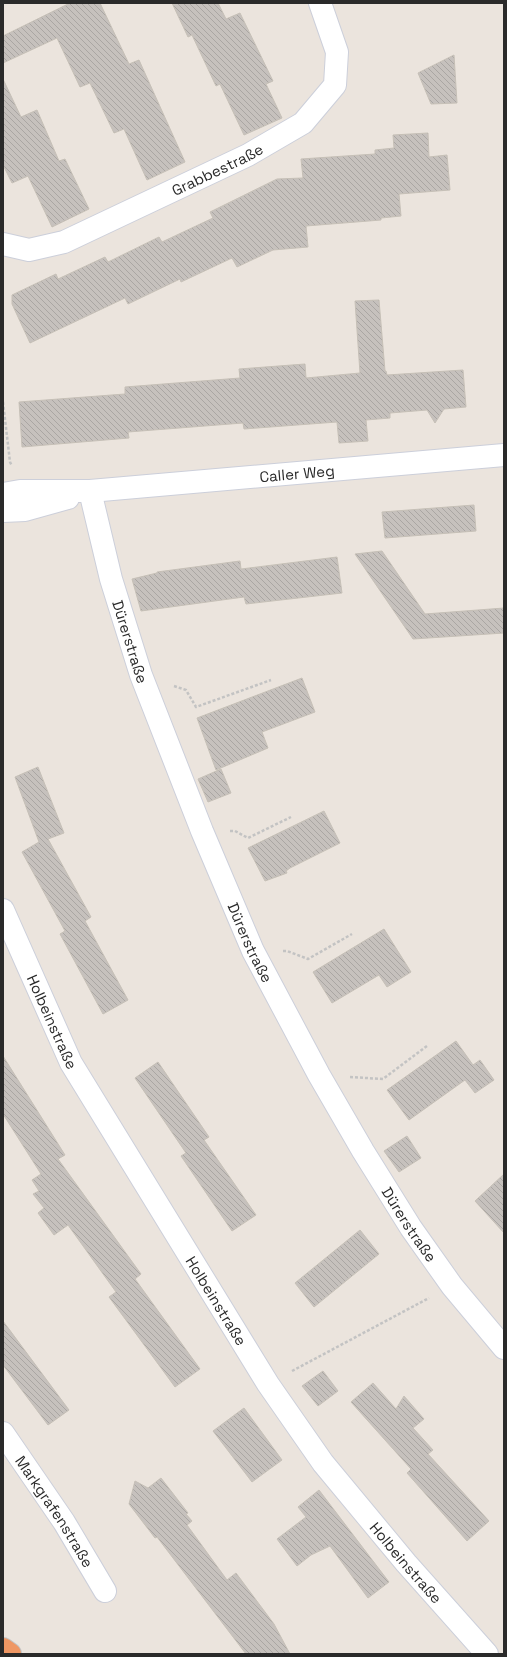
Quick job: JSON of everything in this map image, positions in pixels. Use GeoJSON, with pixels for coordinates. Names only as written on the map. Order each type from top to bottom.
{"type":"FeatureCollection","features":[{"type":"Feature","properties":{"kind":"highway"},"geometry":{"type":"LineString","coordinates":[[3,1649],[10,1654]]}},
{"type":"Feature","properties":{"kind":"street","name":"Grabbestraße"},"geometry":{"type":"LineString","coordinates":[[3,244],[28,250],[64,242],[248,155],[303,123],[334,85],[337,52],[320,3]]}},
{"type":"Feature","properties":{"kind":"street","name":"Caller Weg"},"geometry":{"type":"LineString","coordinates":[[12,493],[90,491],[504,454]]}},
{"type":"Feature","properties":{"kind":"street","name":"Caller Weg"},"geometry":{"type":"LineString","coordinates":[[3,510],[25,510],[90,491]]}},
{"type":"Feature","properties":{"kind":"street","name":"Dürerstraße"},"geometry":{"type":"LineString","coordinates":[[90,491],[110,579],[141,675],[202,831],[253,951],[319,1075],[363,1151],[411,1228],[452,1286],[504,1348]]}},
{"type":"Feature","properties":{"kind":"street","name":"Holbeinstraße"},"geometry":{"type":"LineString","coordinates":[[3,910],[71,1063],[268,1384],[323,1463],[406,1563],[487,1654]]}},
{"type":"Feature","properties":{"kind":"street","name":"Markgrafenstraße"},"geometry":{"type":"LineString","coordinates":[[3,1433],[64,1522],[105,1591]]}},
{"type":"Feature","properties":{"kind":"path"},"geometry":{"type":"LineString","coordinates":[[3,402],[10,462],[18,479],[12,493]]}},
{"type":"Feature","properties":{"kind":"path"},"geometry":{"type":"LineString","coordinates":[[141,675],[186,690],[196,707],[271,680]]}},
{"type":"Feature","properties":{"kind":"path"},"geometry":{"type":"LineString","coordinates":[[202,831],[235,831],[248,838],[291,817]]}},
{"type":"Feature","properties":{"kind":"path"},"geometry":{"type":"LineString","coordinates":[[253,951],[287,950],[308,959],[352,934]]}},
{"type":"Feature","properties":{"kind":"path"},"geometry":{"type":"LineString","coordinates":[[319,1075],[383,1079],[427,1046]]}},
{"type":"Feature","properties":{"kind":"path"},"geometry":{"type":"LineString","coordinates":[[268,1384],[452,1286]]}},
{"type":"Feature","properties":{"kind":"building"},"geometry":{"type":"Polygon","coordinates":[[[70,3],[100,3],[129,64],[139,60],[185,162],[147,180],[124,129],[114,133],[90,83],[80,87],[57,38],[3,63],[3,36],[70,3]]]}},
{"type":"Feature","properties":{"kind":"building"},"geometry":{"type":"Polygon","coordinates":[[[172,3],[218,3],[226,19],[240,13],[273,81],[266,84],[282,118],[244,135],[220,84],[216,86],[192,35],[188,37],[172,3]]]}},
{"type":"Feature","properties":{"kind":"building"},"geometry":{"type":"Polygon","coordinates":[[[454,55],[457,103],[431,104],[418,73],[454,55]]]}},
{"type":"Feature","properties":{"kind":"building"},"geometry":{"type":"Polygon","coordinates":[[[3,79],[21,117],[37,110],[59,161],[65,159],[89,209],[52,227],[28,176],[12,183],[3,165],[3,79]]]}},
{"type":"Feature","properties":{"kind":"building"},"geometry":{"type":"Polygon","coordinates":[[[428,133],[429,157],[447,155],[450,190],[399,194],[401,216],[381,218],[381,220],[306,226],[308,247],[273,250],[237,267],[232,258],[181,282],[180,279],[128,304],[125,298],[30,343],[12,304],[12,295],[56,274],[58,279],[105,257],[108,262],[159,237],[162,242],[213,218],[210,212],[277,179],[303,178],[301,159],[375,154],[375,150],[394,148],[393,135],[428,133]]]}},
{"type":"Feature","properties":{"kind":"building"},"geometry":{"type":"Polygon","coordinates":[[[379,300],[385,371],[387,375],[463,370],[466,407],[444,409],[435,423],[427,410],[390,413],[390,418],[366,420],[368,441],[339,443],[337,422],[244,429],[243,423],[128,432],[129,438],[22,447],[19,402],[125,394],[125,387],[240,378],[239,369],[305,364],[306,378],[360,373],[355,301],[379,300]]]}},
{"type":"Feature","properties":{"kind":"building"},"geometry":{"type":"Polygon","coordinates":[[[474,505],[476,531],[385,538],[382,512],[474,505]]]}},
{"type":"Feature","properties":{"kind":"building"},"geometry":{"type":"Polygon","coordinates":[[[382,551],[425,614],[504,608],[504,633],[413,639],[355,554],[382,551]]]}},
{"type":"Feature","properties":{"kind":"building"},"geometry":{"type":"Polygon","coordinates":[[[337,557],[342,593],[246,604],[244,597],[141,611],[132,579],[157,572],[240,561],[241,569],[337,557]]]}},
{"type":"Feature","properties":{"kind":"building"},"geometry":{"type":"Polygon","coordinates":[[[302,678],[315,712],[262,732],[268,748],[216,770],[197,718],[302,678]]]}},
{"type":"Feature","properties":{"kind":"building"},"geometry":{"type":"Polygon","coordinates":[[[38,767],[64,833],[48,839],[91,917],[85,921],[128,1000],[103,1014],[60,934],[65,931],[22,852],[39,842],[15,777],[38,767]]]}},
{"type":"Feature","properties":{"kind":"building"},"geometry":{"type":"Polygon","coordinates":[[[221,769],[231,793],[208,802],[198,779],[221,769]]]}},
{"type":"Feature","properties":{"kind":"building"},"geometry":{"type":"Polygon","coordinates":[[[324,811],[340,843],[290,868],[286,871],[287,873],[265,881],[248,848],[324,811]]]}},
{"type":"Feature","properties":{"kind":"building"},"geometry":{"type":"Polygon","coordinates":[[[384,929],[411,972],[387,987],[379,975],[332,1003],[313,972],[384,929]]]}},
{"type":"Feature","properties":{"kind":"building"},"geometry":{"type":"Polygon","coordinates":[[[456,1041],[473,1065],[480,1060],[494,1080],[475,1093],[465,1080],[409,1120],[387,1090],[456,1041]]]}},
{"type":"Feature","properties":{"kind":"building"},"geometry":{"type":"Polygon","coordinates":[[[3,1056],[65,1155],[58,1159],[141,1274],[135,1279],[200,1369],[175,1387],[109,1297],[116,1292],[68,1225],[54,1235],[38,1213],[44,1208],[33,1194],[39,1191],[32,1180],[41,1174],[3,1114],[3,1056]]]}},
{"type":"Feature","properties":{"kind":"building"},"geometry":{"type":"Polygon","coordinates":[[[158,1062],[209,1137],[204,1140],[256,1215],[232,1231],[181,1156],[186,1153],[135,1078],[158,1062]]]}},
{"type":"Feature","properties":{"kind":"building"},"geometry":{"type":"Polygon","coordinates":[[[407,1136],[421,1158],[399,1172],[384,1151],[407,1136]]]}},
{"type":"Feature","properties":{"kind":"building"},"geometry":{"type":"Polygon","coordinates":[[[504,1174],[504,1233],[475,1201],[504,1174]]]}},
{"type":"Feature","properties":{"kind":"building"},"geometry":{"type":"Polygon","coordinates":[[[360,1230],[379,1254],[314,1307],[295,1283],[360,1230]]]}},
{"type":"Feature","properties":{"kind":"building"},"geometry":{"type":"Polygon","coordinates":[[[3,1321],[69,1410],[48,1425],[3,1365],[3,1321]]]}},
{"type":"Feature","properties":{"kind":"building"},"geometry":{"type":"Polygon","coordinates":[[[323,1371],[338,1391],[318,1406],[302,1386],[323,1371]]]}},
{"type":"Feature","properties":{"kind":"building"},"geometry":{"type":"Polygon","coordinates":[[[373,1383],[396,1409],[404,1396],[424,1419],[413,1428],[433,1450],[428,1454],[489,1521],[467,1541],[407,1473],[411,1469],[351,1402],[373,1383]]]}},
{"type":"Feature","properties":{"kind":"building"},"geometry":{"type":"Polygon","coordinates":[[[244,1408],[282,1460],[252,1482],[213,1431],[244,1408]]]}},
{"type":"Feature","properties":{"kind":"building"},"geometry":{"type":"Polygon","coordinates":[[[161,1478],[188,1513],[186,1514],[192,1521],[187,1525],[227,1580],[236,1573],[274,1624],[290,1654],[246,1654],[157,1537],[155,1538],[129,1504],[135,1481],[148,1488],[161,1478]]]}},
{"type":"Feature","properties":{"kind":"building"},"geometry":{"type":"Polygon","coordinates":[[[319,1490],[389,1582],[368,1598],[330,1546],[311,1555],[297,1566],[277,1539],[306,1517],[298,1507],[319,1490]]]}}]}
